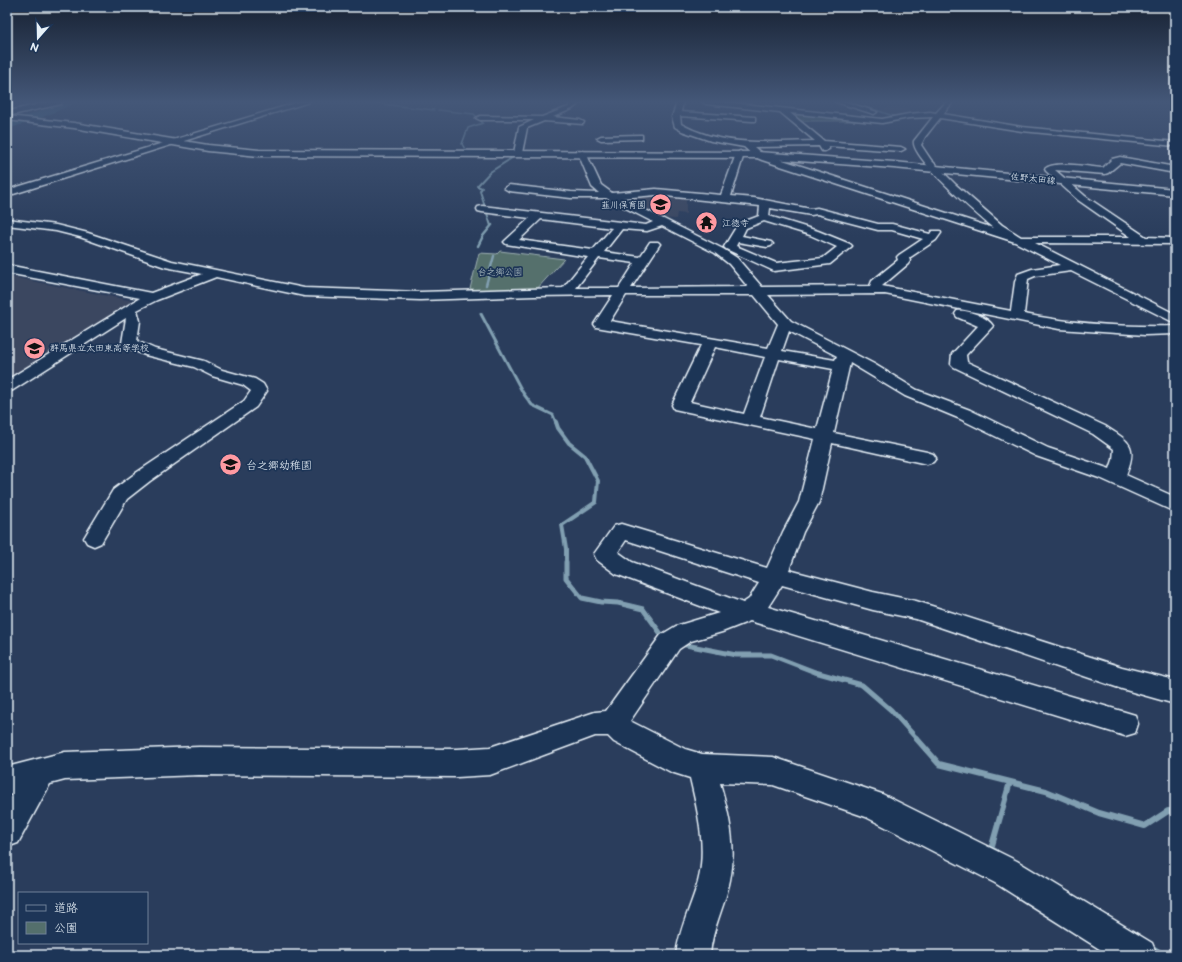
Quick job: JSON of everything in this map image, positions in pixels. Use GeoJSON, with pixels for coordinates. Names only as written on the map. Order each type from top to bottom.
{"type":"FeatureCollection","features":[{"type":"Feature","properties":{"kind":"main road","name":"佐野太田線"},"geometry":{"type":"LineString","coordinates":[[199,147],[265,154],[740,154],[827,159],[1175,192]]}},
{"type":"Feature","properties":{"kind":"street"},"geometry":{"type":"LineString","coordinates":[[7,193],[160,147]]}},
{"type":"Feature","properties":{"kind":"street"},"geometry":{"type":"LineString","coordinates":[[518,153],[519,147]]}},
{"type":"Feature","properties":{"kind":"street"},"geometry":{"type":"LineString","coordinates":[[750,147],[758,155],[1019,240],[1142,240],[1172,242]]}},
{"type":"Feature","properties":{"kind":"street"},"geometry":{"type":"LineString","coordinates":[[823,147],[827,159]]}},
{"type":"Feature","properties":{"kind":"street"},"geometry":{"type":"LineString","coordinates":[[867,147],[900,149]]}},
{"type":"Feature","properties":{"kind":"street"},"geometry":{"type":"LineString","coordinates":[[894,147],[921,154]]}},
{"type":"Feature","properties":{"kind":"street"},"geometry":{"type":"LineString","coordinates":[[917,147],[921,154],[935,169],[999,228],[1019,240],[1175,319]]}},
{"type":"Feature","properties":{"kind":"street"},"geometry":{"type":"LineString","coordinates":[[1102,147],[1122,151],[1175,170]]}},
{"type":"Feature","properties":{"kind":"street"},"geometry":{"type":"LineString","coordinates":[[1122,151],[1153,147]]}},
{"type":"Feature","properties":{"kind":"street"},"geometry":{"type":"LineString","coordinates":[[1122,151],[1116,161],[1105,171],[1049,168],[1080,198],[1142,240]]}},
{"type":"Feature","properties":{"kind":"street"},"geometry":{"type":"LineString","coordinates":[[582,153],[597,187],[719,251],[733,262],[786,324],[843,360]]}},
{"type":"Feature","properties":{"kind":"street"},"geometry":{"type":"LineString","coordinates":[[725,199],[740,154]]}},
{"type":"Feature","properties":{"kind":"street"},"geometry":{"type":"LineString","coordinates":[[509,188],[571,194],[610,195],[656,192],[725,199],[811,212],[816,211],[878,227],[892,228],[932,238]]}},
{"type":"Feature","properties":{"kind":"street"},"geometry":{"type":"LineString","coordinates":[[764,218],[765,204]]}},
{"type":"Feature","properties":{"kind":"street"},"geometry":{"type":"LineString","coordinates":[[485,210],[647,228],[663,222]]}},
{"type":"Feature","properties":{"kind":"street"},"geometry":{"type":"LineString","coordinates":[[538,216],[510,242],[643,261]]}},
{"type":"Feature","properties":{"kind":"street"},"geometry":{"type":"LineString","coordinates":[[764,218],[814,233],[846,246],[826,261],[774,267],[750,257],[734,243],[742,226],[764,218]]}},
{"type":"Feature","properties":{"kind":"street"},"geometry":{"type":"LineString","coordinates":[[876,290],[876,284],[904,261],[903,258],[932,238],[944,224],[955,219]]}},
{"type":"Feature","properties":{"kind":"street"},"geometry":{"type":"LineString","coordinates":[[552,248],[576,221]]}},
{"type":"Feature","properties":{"kind":"street"},"geometry":{"type":"LineString","coordinates":[[10,224],[56,228],[84,235],[163,262],[214,274],[304,292],[322,294],[420,296],[622,291],[876,290],[1059,325],[1145,331],[1175,330]]}},
{"type":"Feature","properties":{"kind":"street"},"geometry":{"type":"LineString","coordinates":[[566,292],[619,226]]}},
{"type":"Feature","properties":{"kind":"street"},"geometry":{"type":"LineString","coordinates":[[719,251],[734,243],[767,244]]}},
{"type":"Feature","properties":{"kind":"street"},"geometry":{"type":"LineString","coordinates":[[654,244],[601,324],[774,354],[843,360],[870,367],[911,393],[964,414],[1042,452],[1115,478],[1175,505]]}},
{"type":"Feature","properties":{"kind":"street"},"geometry":{"type":"LineString","coordinates":[[1016,317],[1021,306],[1019,290],[1022,277],[1032,273],[1074,267]]}},
{"type":"Feature","properties":{"kind":"street"},"geometry":{"type":"LineString","coordinates":[[7,269],[152,297]]}},
{"type":"Feature","properties":{"kind":"street"},"geometry":{"type":"LineString","coordinates":[[7,387],[130,309],[152,297],[214,274]]}},
{"type":"Feature","properties":{"kind":"street"},"geometry":{"type":"LineString","coordinates":[[924,298],[985,324],[986,326],[959,354],[959,364],[1099,430],[1122,446],[1125,452],[1124,458],[1115,478]]}},
{"type":"Feature","properties":{"kind":"street"},"geometry":{"type":"LineString","coordinates":[[94,538],[120,495],[149,472],[250,404],[259,391],[258,387],[249,382],[216,374],[199,364],[150,352],[129,343],[132,330],[132,314],[130,309]]}},
{"type":"Feature","properties":{"kind":"street"},"geometry":{"type":"LineString","coordinates":[[750,420],[783,327],[786,324]]}},
{"type":"Feature","properties":{"kind":"street"},"geometry":{"type":"LineString","coordinates":[[710,342],[680,405],[927,458]]}},
{"type":"Feature","properties":{"kind":"street"},"geometry":{"type":"LineString","coordinates":[[613,723],[670,642],[684,633],[714,625],[746,612],[757,605],[775,577],[793,532],[809,502],[843,360]]}},
{"type":"Feature","properties":{"kind":"street"},"geometry":{"type":"LineString","coordinates":[[1125,724],[746,612],[624,568],[605,554],[621,531],[775,577],[916,610],[1122,678],[1175,692]]}},
{"type":"Feature","properties":{"kind":"street"},"geometry":{"type":"LineString","coordinates":[[7,781],[65,766],[193,761],[457,763],[490,761],[595,724],[613,723],[624,733],[681,762],[702,768],[773,771],[872,804],[1006,872],[1140,955]]}},
{"type":"Feature","properties":{"kind":"street"},"geometry":{"type":"LineString","coordinates":[[693,955],[702,917],[714,880],[717,850],[717,838],[702,768]]}},
{"type":"Feature","properties":{"kind":"street"},"geometry":{"type":"LineString","coordinates":[[7,832],[41,772]]}},
{"type":"Feature","properties":{"kind":"shaded area"},"geometry":{"type":"Polygon","coordinates":[[[650,193],[686,196],[686,214],[677,213],[676,219],[659,218],[618,197],[650,193]]]}},
{"type":"Feature","properties":{"kind":"shaded area","name":"群馬県立太田東高等学校"},"geometry":{"type":"Polygon","coordinates":[[[7,276],[139,302],[7,384],[7,276]]]}},
{"type":"Feature","properties":{"kind":"green space","name":"台之郷公園"},"geometry":{"type":"Polygon","coordinates":[[[500,251],[564,259],[536,290],[474,291],[474,289],[470,289],[479,253],[497,254],[500,251]]]}},
{"type":"Feature","properties":{"kind":"waterway"},"geometry":{"type":"LineString","coordinates":[[464,147],[466,151]]}},
{"type":"Feature","properties":{"kind":"waterway"},"geometry":{"type":"LineString","coordinates":[[491,226],[480,191],[482,188],[477,186],[490,172],[515,156]]}},
{"type":"Feature","properties":{"kind":"waterway"},"geometry":{"type":"LineString","coordinates":[[478,246],[483,236],[492,225]]}},
{"type":"Feature","properties":{"kind":"waterway"},"geometry":{"type":"LineString","coordinates":[[486,285],[494,256]]}},
{"type":"Feature","properties":{"kind":"waterway"},"geometry":{"type":"LineString","coordinates":[[481,314],[523,393],[532,405],[553,415],[556,423]]}},
{"type":"Feature","properties":{"kind":"waterway"},"geometry":{"type":"LineString","coordinates":[[556,422],[558,428],[569,443],[585,456],[598,481],[596,502],[562,525],[566,549],[566,578],[582,598],[601,602],[618,603],[643,609],[661,634],[666,637]]}},
{"type":"Feature","properties":{"kind":"waterway"},"geometry":{"type":"LineString","coordinates":[[681,644],[736,655],[771,655],[815,672],[862,685],[891,710],[917,739]]}},
{"type":"Feature","properties":{"kind":"waterway"},"geometry":{"type":"LineString","coordinates":[[916,738],[939,764],[1046,791],[1099,813],[1145,826],[1168,811],[1175,812]]}},
{"type":"Feature","properties":{"kind":"waterway"},"geometry":{"type":"LineString","coordinates":[[995,851],[991,849],[1010,782]]}},
{"type":"Feature","properties":{"kind":"waterway"},"geometry":{"type":"LineString","coordinates":[[1151,947],[1164,955]]}},
{"type":"Feature","properties":{"kind":"place","name":"韮川保育園"},"geometry":{"type":"Point","coordinates":[661,205]}},
{"type":"Feature","properties":{"kind":"place","name":"江徳寺"},"geometry":{"type":"Point","coordinates":[707,223]}},
{"type":"Feature","properties":{"kind":"place","name":"群馬県立太田東高等学校"},"geometry":{"type":"Point","coordinates":[35,348]}},
{"type":"Feature","properties":{"kind":"place","name":"台之郷幼稚園"},"geometry":{"type":"Point","coordinates":[231,465]}}]}
